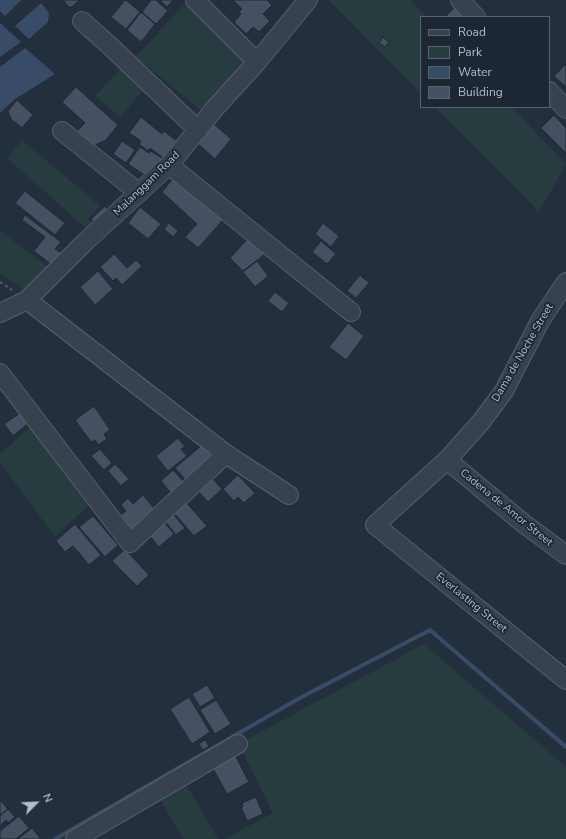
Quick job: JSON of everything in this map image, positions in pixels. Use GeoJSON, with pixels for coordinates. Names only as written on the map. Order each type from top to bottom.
{"type":"FeatureCollection","features":[{"type":"Feature","properties":{"kind":"street"},"geometry":{"type":"LineString","coordinates":[[195,0],[257,62]]}},
{"type":"Feature","properties":{"kind":"street","name":"Malanggam Road"},"geometry":{"type":"LineString","coordinates":[[0,313],[27,300],[85,242],[169,165],[216,107],[257,62],[308,0]]}},
{"type":"Feature","properties":{"kind":"street"},"geometry":{"type":"LineString","coordinates":[[460,0],[475,16]]}},
{"type":"Feature","properties":{"kind":"street"},"geometry":{"type":"LineString","coordinates":[[82,21],[115,50],[198,130]]}},
{"type":"Feature","properties":{"kind":"street"},"geometry":{"type":"LineString","coordinates":[[550,93],[566,109]]}},
{"type":"Feature","properties":{"kind":"street"},"geometry":{"type":"LineString","coordinates":[[62,131],[139,193]]}},
{"type":"Feature","properties":{"kind":"street"},"geometry":{"type":"LineString","coordinates":[[169,165],[351,312]]}},
{"type":"Feature","properties":{"kind":"street","name":"Dama de Noche Street"},"geometry":{"type":"LineString","coordinates":[[375,525],[447,460],[481,422],[504,391],[540,321],[566,282]]}},
{"type":"Feature","properties":{"kind":"street"},"geometry":{"type":"LineString","coordinates":[[27,300],[226,454],[289,495]]}},
{"type":"Feature","properties":{"kind":"street"},"geometry":{"type":"LineString","coordinates":[[0,373],[130,543],[226,454]]}},
{"type":"Feature","properties":{"kind":"street","name":"Cadena de Amor Street"},"geometry":{"type":"LineString","coordinates":[[447,460],[523,523],[566,556]]}},
{"type":"Feature","properties":{"kind":"street","name":"Everlasting Street"},"geometry":{"type":"LineString","coordinates":[[375,525],[566,680]]}},
{"type":"Feature","properties":{"kind":"street"},"geometry":{"type":"LineString","coordinates":[[75,839],[238,744]]}},
{"type":"Feature","properties":{"kind":"green space"},"geometry":{"type":"Polygon","coordinates":[[[188,0],[257,52],[202,111],[136,57],[188,0]]]}},
{"type":"Feature","properties":{"kind":"green space"},"geometry":{"type":"Polygon","coordinates":[[[329,0],[410,0],[425,16],[420,16],[420,92],[329,0]]]}},
{"type":"Feature","properties":{"kind":"green space"},"geometry":{"type":"Polygon","coordinates":[[[127,63],[149,84],[120,117],[95,96],[127,63]]]}},
{"type":"Feature","properties":{"kind":"green space"},"geometry":{"type":"Polygon","coordinates":[[[436,108],[513,108],[566,164],[539,212],[436,108]]]}},
{"type":"Feature","properties":{"kind":"green space"},"geometry":{"type":"Polygon","coordinates":[[[22,140],[100,206],[88,219],[94,226],[89,231],[7,158],[22,140]]]}},
{"type":"Feature","properties":{"kind":"green space"},"geometry":{"type":"Polygon","coordinates":[[[0,230],[49,268],[27,292],[0,273],[0,230]]]}},
{"type":"Feature","properties":{"kind":"green space"},"geometry":{"type":"Polygon","coordinates":[[[33,424],[92,502],[55,537],[0,463],[0,454],[33,424]]]}},
{"type":"Feature","properties":{"kind":"green space"},"geometry":{"type":"Polygon","coordinates":[[[424,644],[566,767],[566,839],[224,839],[273,813],[243,752],[242,742],[424,644]]]}},
{"type":"Feature","properties":{"kind":"green space"},"geometry":{"type":"Polygon","coordinates":[[[185,783],[218,839],[183,839],[159,798],[185,783]]]}},
{"type":"Feature","properties":{"kind":"water"},"geometry":{"type":"Polygon","coordinates":[[[0,0],[21,0],[5,16],[0,11],[0,0]]]}},
{"type":"Feature","properties":{"kind":"water"},"geometry":{"type":"Polygon","coordinates":[[[41,3],[49,13],[48,22],[29,39],[15,26],[41,3]]]}},
{"type":"Feature","properties":{"kind":"water"},"geometry":{"type":"Polygon","coordinates":[[[0,23],[21,42],[0,57],[0,23]]]}},
{"type":"Feature","properties":{"kind":"water"},"geometry":{"type":"Polygon","coordinates":[[[25,48],[55,74],[15,99],[0,113],[0,67],[25,48]]]}},
{"type":"Feature","properties":{"kind":"building"},"geometry":{"type":"Polygon","coordinates":[[[63,0],[80,0],[70,8],[63,0]]]}},
{"type":"Feature","properties":{"kind":"building"},"geometry":{"type":"Polygon","coordinates":[[[125,0],[140,12],[126,29],[111,17],[125,0]]]}},
{"type":"Feature","properties":{"kind":"building"},"geometry":{"type":"Polygon","coordinates":[[[151,0],[156,0],[168,11],[156,24],[142,12],[151,0]]]}},
{"type":"Feature","properties":{"kind":"building"},"geometry":{"type":"Polygon","coordinates":[[[160,0],[173,0],[167,7],[160,0]]]}},
{"type":"Feature","properties":{"kind":"building"},"geometry":{"type":"Polygon","coordinates":[[[233,0],[267,0],[272,5],[263,14],[270,21],[259,32],[253,27],[246,34],[234,22],[241,14],[239,12],[242,9],[233,0]]]}},
{"type":"Feature","properties":{"kind":"building"},"geometry":{"type":"Polygon","coordinates":[[[459,3],[469,16],[446,16],[459,3]]]}},
{"type":"Feature","properties":{"kind":"building"},"geometry":{"type":"Polygon","coordinates":[[[141,12],[155,24],[141,42],[127,30],[141,12]]]}},
{"type":"Feature","properties":{"kind":"building"},"geometry":{"type":"Polygon","coordinates":[[[383,37],[389,42],[385,47],[379,43],[383,37]]]}},
{"type":"Feature","properties":{"kind":"building"},"geometry":{"type":"Polygon","coordinates":[[[565,65],[566,66],[566,87],[554,76],[565,65]]]}},
{"type":"Feature","properties":{"kind":"building"},"geometry":{"type":"Polygon","coordinates":[[[76,87],[118,125],[106,140],[91,147],[75,133],[85,123],[62,102],[76,87]]]}},
{"type":"Feature","properties":{"kind":"building"},"geometry":{"type":"Polygon","coordinates":[[[17,100],[33,115],[22,128],[11,119],[8,111],[17,100]]]}},
{"type":"Feature","properties":{"kind":"building"},"geometry":{"type":"Polygon","coordinates":[[[554,115],[566,128],[566,153],[541,128],[554,115]]]}},
{"type":"Feature","properties":{"kind":"building"},"geometry":{"type":"Polygon","coordinates":[[[141,117],[162,134],[164,131],[181,144],[166,160],[150,148],[148,151],[139,144],[141,141],[129,133],[141,117]]]}},
{"type":"Feature","properties":{"kind":"building"},"geometry":{"type":"Polygon","coordinates":[[[213,123],[231,139],[215,159],[196,142],[213,123]]]}},
{"type":"Feature","properties":{"kind":"building"},"geometry":{"type":"Polygon","coordinates":[[[122,141],[135,150],[126,163],[113,154],[122,141]]]}},
{"type":"Feature","properties":{"kind":"building"},"geometry":{"type":"Polygon","coordinates":[[[140,147],[149,153],[151,151],[165,160],[149,178],[128,164],[140,147]]]}},
{"type":"Feature","properties":{"kind":"building"},"geometry":{"type":"Polygon","coordinates":[[[176,175],[224,219],[198,248],[185,237],[197,224],[162,192],[176,175]]]}},
{"type":"Feature","properties":{"kind":"building"},"geometry":{"type":"Polygon","coordinates":[[[25,191],[65,223],[55,235],[15,203],[25,191]]]}},
{"type":"Feature","properties":{"kind":"building"},"geometry":{"type":"Polygon","coordinates":[[[105,206],[110,212],[96,225],[91,219],[105,206]]]}},
{"type":"Feature","properties":{"kind":"building"},"geometry":{"type":"Polygon","coordinates":[[[140,207],[161,224],[148,239],[128,223],[140,207]]]}},
{"type":"Feature","properties":{"kind":"building"},"geometry":{"type":"Polygon","coordinates":[[[25,215],[61,242],[55,249],[61,253],[52,265],[34,251],[45,237],[22,220],[25,215]]]}},
{"type":"Feature","properties":{"kind":"building"},"geometry":{"type":"Polygon","coordinates":[[[169,223],[178,231],[173,237],[164,229],[169,223]]]}},
{"type":"Feature","properties":{"kind":"building"},"geometry":{"type":"Polygon","coordinates":[[[323,223],[339,236],[331,247],[315,234],[323,223]]]}},
{"type":"Feature","properties":{"kind":"building"},"geometry":{"type":"Polygon","coordinates":[[[253,233],[269,251],[243,271],[230,258],[253,233]]]}},
{"type":"Feature","properties":{"kind":"building"},"geometry":{"type":"Polygon","coordinates":[[[321,241],[336,254],[327,264],[312,252],[321,241]]]}},
{"type":"Feature","properties":{"kind":"building"},"geometry":{"type":"Polygon","coordinates":[[[114,254],[127,268],[136,260],[142,266],[122,285],[116,278],[113,281],[100,267],[114,254]]]}},
{"type":"Feature","properties":{"kind":"building"},"geometry":{"type":"Polygon","coordinates":[[[257,261],[268,276],[255,287],[243,272],[257,261]]]}},
{"type":"Feature","properties":{"kind":"building"},"geometry":{"type":"Polygon","coordinates":[[[98,271],[113,289],[95,305],[80,287],[98,271]]]}},
{"type":"Feature","properties":{"kind":"building"},"geometry":{"type":"Polygon","coordinates":[[[360,275],[369,283],[356,298],[347,291],[360,275]]]}},
{"type":"Feature","properties":{"kind":"building"},"geometry":{"type":"Polygon","coordinates":[[[275,292],[289,303],[282,312],[268,301],[275,292]]]}},
{"type":"Feature","properties":{"kind":"building"},"geometry":{"type":"Polygon","coordinates":[[[348,323],[364,336],[346,360],[329,347],[348,323]]]}},
{"type":"Feature","properties":{"kind":"building"},"geometry":{"type":"Polygon","coordinates":[[[94,406],[110,430],[104,434],[107,439],[98,445],[95,440],[91,442],[75,420],[94,406]]]}},
{"type":"Feature","properties":{"kind":"building"},"geometry":{"type":"Polygon","coordinates":[[[20,413],[31,421],[13,436],[4,424],[20,413]]]}},
{"type":"Feature","properties":{"kind":"building"},"geometry":{"type":"Polygon","coordinates":[[[178,438],[185,447],[181,449],[187,456],[168,471],[156,456],[178,438]]]}},
{"type":"Feature","properties":{"kind":"building"},"geometry":{"type":"Polygon","coordinates":[[[202,445],[215,460],[188,483],[175,468],[202,445]]]}},
{"type":"Feature","properties":{"kind":"building"},"geometry":{"type":"Polygon","coordinates":[[[100,449],[112,463],[104,470],[91,456],[100,449]]]}},
{"type":"Feature","properties":{"kind":"building"},"geometry":{"type":"Polygon","coordinates":[[[115,464],[129,479],[121,486],[108,471],[115,464]]]}},
{"type":"Feature","properties":{"kind":"building"},"geometry":{"type":"Polygon","coordinates":[[[173,470],[185,483],[174,497],[161,481],[173,470]]]}},
{"type":"Feature","properties":{"kind":"building"},"geometry":{"type":"Polygon","coordinates":[[[238,475],[255,493],[244,503],[238,497],[234,501],[223,489],[238,475]]]}},
{"type":"Feature","properties":{"kind":"building"},"geometry":{"type":"Polygon","coordinates":[[[211,477],[222,489],[208,502],[197,490],[211,477]]]}},
{"type":"Feature","properties":{"kind":"building"},"geometry":{"type":"Polygon","coordinates":[[[143,495],[158,513],[131,536],[116,519],[126,511],[121,505],[128,498],[133,504],[143,495]]]}},
{"type":"Feature","properties":{"kind":"building"},"geometry":{"type":"Polygon","coordinates":[[[185,501],[207,526],[194,536],[173,512],[185,501]]]}},
{"type":"Feature","properties":{"kind":"building"},"geometry":{"type":"Polygon","coordinates":[[[172,513],[185,528],[176,535],[164,520],[172,513]]]}},
{"type":"Feature","properties":{"kind":"building"},"geometry":{"type":"Polygon","coordinates":[[[93,516],[118,545],[105,557],[79,527],[93,516]]]}},
{"type":"Feature","properties":{"kind":"building"},"geometry":{"type":"Polygon","coordinates":[[[164,522],[174,534],[159,547],[149,535],[164,522]]]}},
{"type":"Feature","properties":{"kind":"building"},"geometry":{"type":"Polygon","coordinates":[[[75,524],[101,555],[89,565],[73,546],[65,552],[56,541],[75,524]]]}},
{"type":"Feature","properties":{"kind":"building"},"geometry":{"type":"Polygon","coordinates":[[[125,549],[149,575],[137,586],[112,561],[125,549]]]}},
{"type":"Feature","properties":{"kind":"building"},"geometry":{"type":"Polygon","coordinates":[[[207,685],[215,698],[200,707],[192,694],[207,685]]]}},
{"type":"Feature","properties":{"kind":"building"},"geometry":{"type":"Polygon","coordinates":[[[189,697],[210,732],[192,744],[170,709],[189,697]]]}},
{"type":"Feature","properties":{"kind":"building"},"geometry":{"type":"Polygon","coordinates":[[[216,700],[231,724],[215,734],[200,710],[216,700]]]}},
{"type":"Feature","properties":{"kind":"building"},"geometry":{"type":"Polygon","coordinates":[[[205,740],[209,746],[203,750],[199,744],[205,740]]]}},
{"type":"Feature","properties":{"kind":"building"},"geometry":{"type":"Polygon","coordinates":[[[234,753],[249,782],[227,794],[211,765],[234,753]]]}},
{"type":"Feature","properties":{"kind":"building"},"geometry":{"type":"Polygon","coordinates":[[[256,797],[263,814],[247,821],[241,807],[243,807],[242,803],[256,797]]]}},
{"type":"Feature","properties":{"kind":"building"},"geometry":{"type":"Polygon","coordinates":[[[0,800],[8,809],[0,815],[0,800]]]}},
{"type":"Feature","properties":{"kind":"building"},"geometry":{"type":"Polygon","coordinates":[[[8,809],[15,817],[8,823],[6,820],[0,826],[0,816],[8,809]]]}},
{"type":"Feature","properties":{"kind":"building"},"geometry":{"type":"Polygon","coordinates":[[[19,816],[29,828],[16,839],[1,839],[0,831],[19,816]]]}},
{"type":"Feature","properties":{"kind":"building"},"geometry":{"type":"Polygon","coordinates":[[[32,828],[41,839],[18,839],[32,828]]]}},
{"type":"Feature","properties":{"kind":"waterway"},"geometry":{"type":"LineString","coordinates":[[55,839],[298,699],[430,630],[566,747]]}}]}
